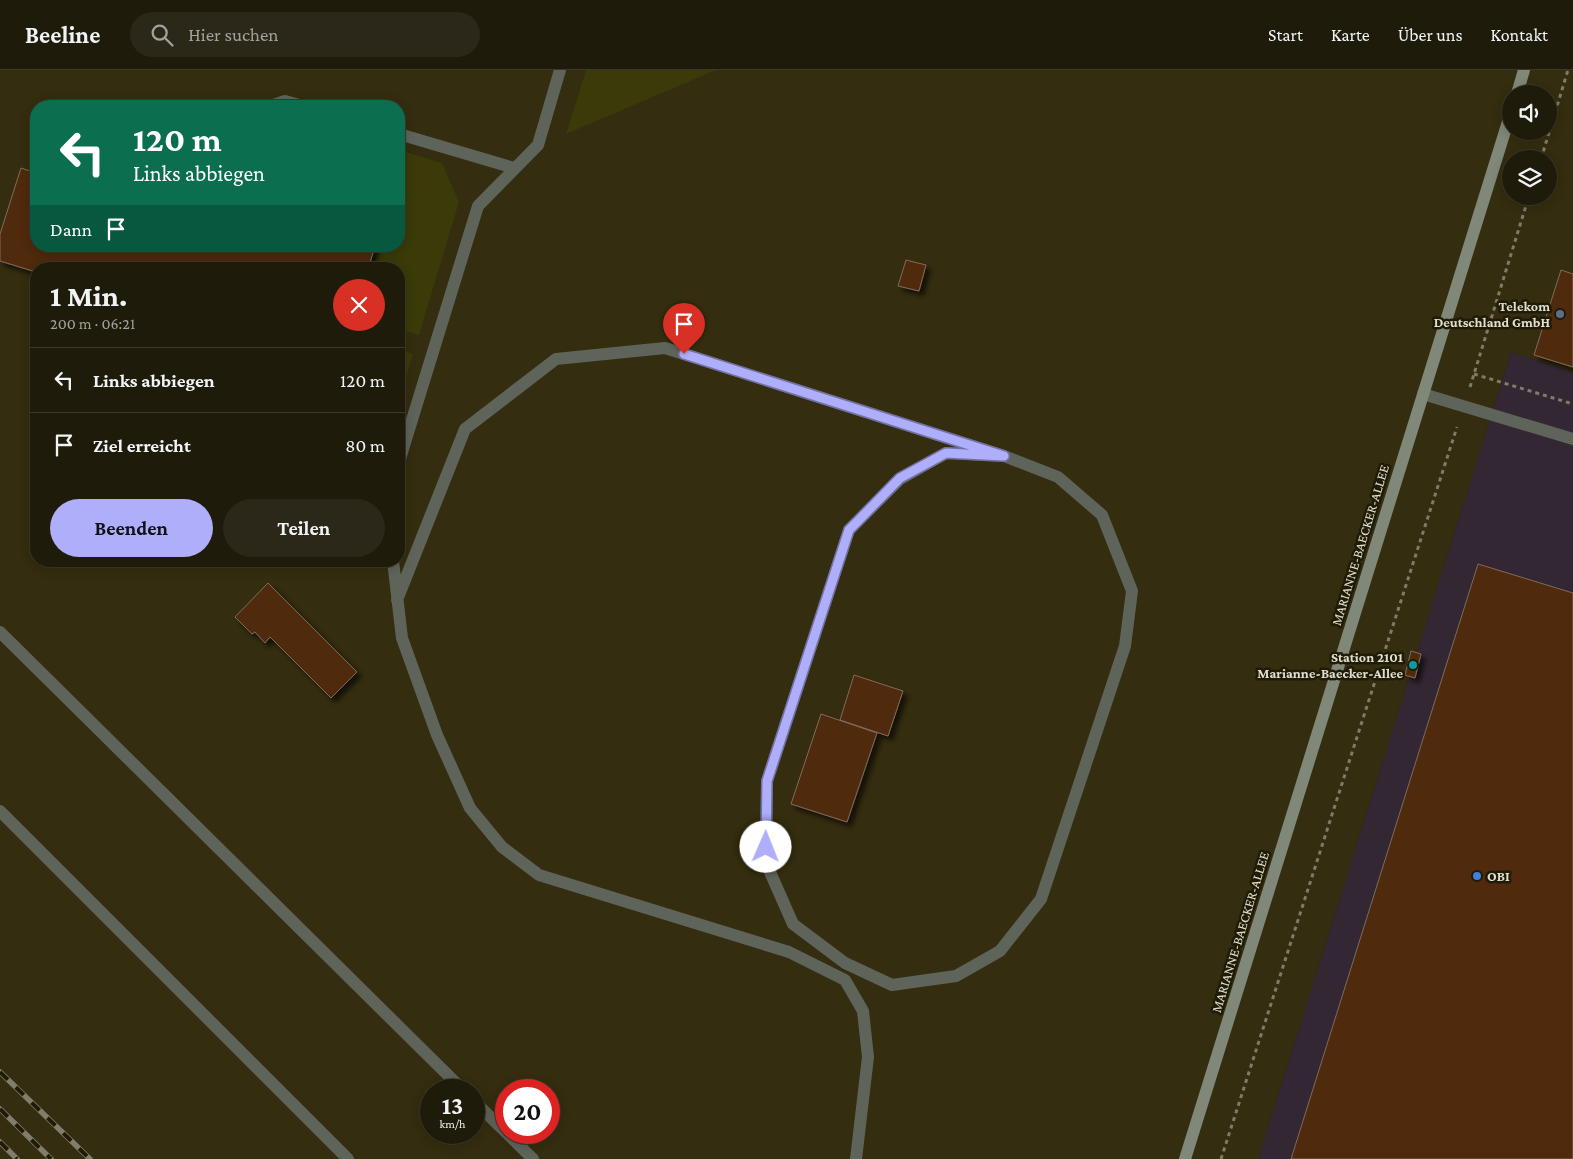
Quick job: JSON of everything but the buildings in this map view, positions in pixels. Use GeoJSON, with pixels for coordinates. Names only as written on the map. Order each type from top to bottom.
{"type":"FeatureCollection","features":[{"type":"Feature","properties":{"kind":"street"},"geometry":{"type":"LineString","coordinates":[[405,443],[478,206],[538,145],[560,70]]}},
{"type":"Feature","properties":{"kind":"street"},"geometry":{"type":"LineString","coordinates":[[1520,85],[1524,70]]}},
{"type":"Feature","properties":{"kind":"street"},"geometry":{"type":"LineString","coordinates":[[405,136],[514,168]]}},
{"type":"Feature","properties":{"kind":"street","name":"MARIANNE-BAECKER-ALLEE"},"geometry":{"type":"LineString","coordinates":[[1185,1159],[1502,140]]}},
{"type":"Feature","properties":{"kind":"street"},"geometry":{"type":"LineString","coordinates":[[397,600],[465,429],[556,359],[665,348],[1004,456],[1058,477],[1102,515],[1132,591],[1125,646],[1041,899],[1000,951],[956,976],[892,985],[845,962],[793,924],[766,863],[767,781],[849,530],[900,478],[946,453],[1004,456]]}},
{"type":"Feature","properties":{"kind":"street"},"geometry":{"type":"LineString","coordinates":[[1423,394],[1573,440]]}},
{"type":"Feature","properties":{"kind":"street"},"geometry":{"type":"LineString","coordinates":[[394,567],[402,638],[437,735],[470,808],[502,847],[539,875],[789,952],[846,980],[863,1011],[868,1057],[856,1159]]}},
{"type":"Feature","properties":{"kind":"street"},"geometry":{"type":"LineString","coordinates":[[0,632],[452,1079]]}},
{"type":"Feature","properties":{"kind":"street"},"geometry":{"type":"LineString","coordinates":[[0,811],[348,1159]]}},
{"type":"Feature","properties":{"kind":"street"},"geometry":{"type":"LineString","coordinates":[[485,1111],[533,1159]]}},
{"type":"Feature","properties":{"kind":"path"},"geometry":{"type":"LineString","coordinates":[[1543,150],[1568,70]]}},
{"type":"Feature","properties":{"kind":"path"},"geometry":{"type":"LineString","coordinates":[[1221,1159],[1464,406],[1526,205]]}},
{"type":"Feature","properties":{"kind":"path"},"geometry":{"type":"LineString","coordinates":[[1474,374],[1573,404]]}},
{"type":"Feature","properties":{"kind":"shaded area"},"geometry":{"type":"Polygon","coordinates":[[[0,70],[1573,70],[1573,372],[1511,352],[1258,1159],[0,1159],[0,70]]]}},
{"type":"Feature","properties":{"kind":"shaded area"},"geometry":{"type":"Polygon","coordinates":[[[586,70],[716,70],[566,134],[586,70]]]}},
{"type":"Feature","properties":{"kind":"shaded area"},"geometry":{"type":"Polygon","coordinates":[[[405,152],[442,163],[459,202],[419,335],[405,331],[405,262],[375,262],[378,252],[405,252],[405,152]]]}},
{"type":"Feature","properties":{"kind":"shaded area"},"geometry":{"type":"Polygon","coordinates":[[[405,351],[413,354],[405,381],[405,351]]]}},
{"type":"Feature","properties":{"kind":"shaded area","name":"OBI"},"geometry":{"type":"Polygon","coordinates":[[[1511,352],[1573,372],[1573,1159],[1258,1159],[1511,352]]]}},
{"type":"Feature","properties":{"kind":"railway"},"geometry":{"type":"LineString","coordinates":[[0,1072],[90,1159]]}},
{"type":"Feature","properties":{"kind":"railway"},"geometry":{"type":"LineString","coordinates":[[0,1109],[51,1159]]}},
{"type":"Feature","properties":{"kind":"railway"},"geometry":{"type":"LineString","coordinates":[[0,1142],[17,1159]]}},
{"type":"Feature","properties":{"kind":"place","name":"Telekom Deutschland GmbH"},"geometry":{"type":"Point","coordinates":[1560,314]}},
{"type":"Feature","properties":{"kind":"place","name":"Station 2101 Marianne-Baecker-Allee"},"geometry":{"type":"Point","coordinates":[1413,665]}},
{"type":"Feature","properties":{"kind":"place","name":"OBI"},"geometry":{"type":"Point","coordinates":[1477,876]}},
{"type":"Feature","properties":{"kind":"route"},"geometry":{"type":"LineString","coordinates":[[684,354],[1004,456],[946,453],[900,478],[849,530],[767,781],[766,847]]}}]}
